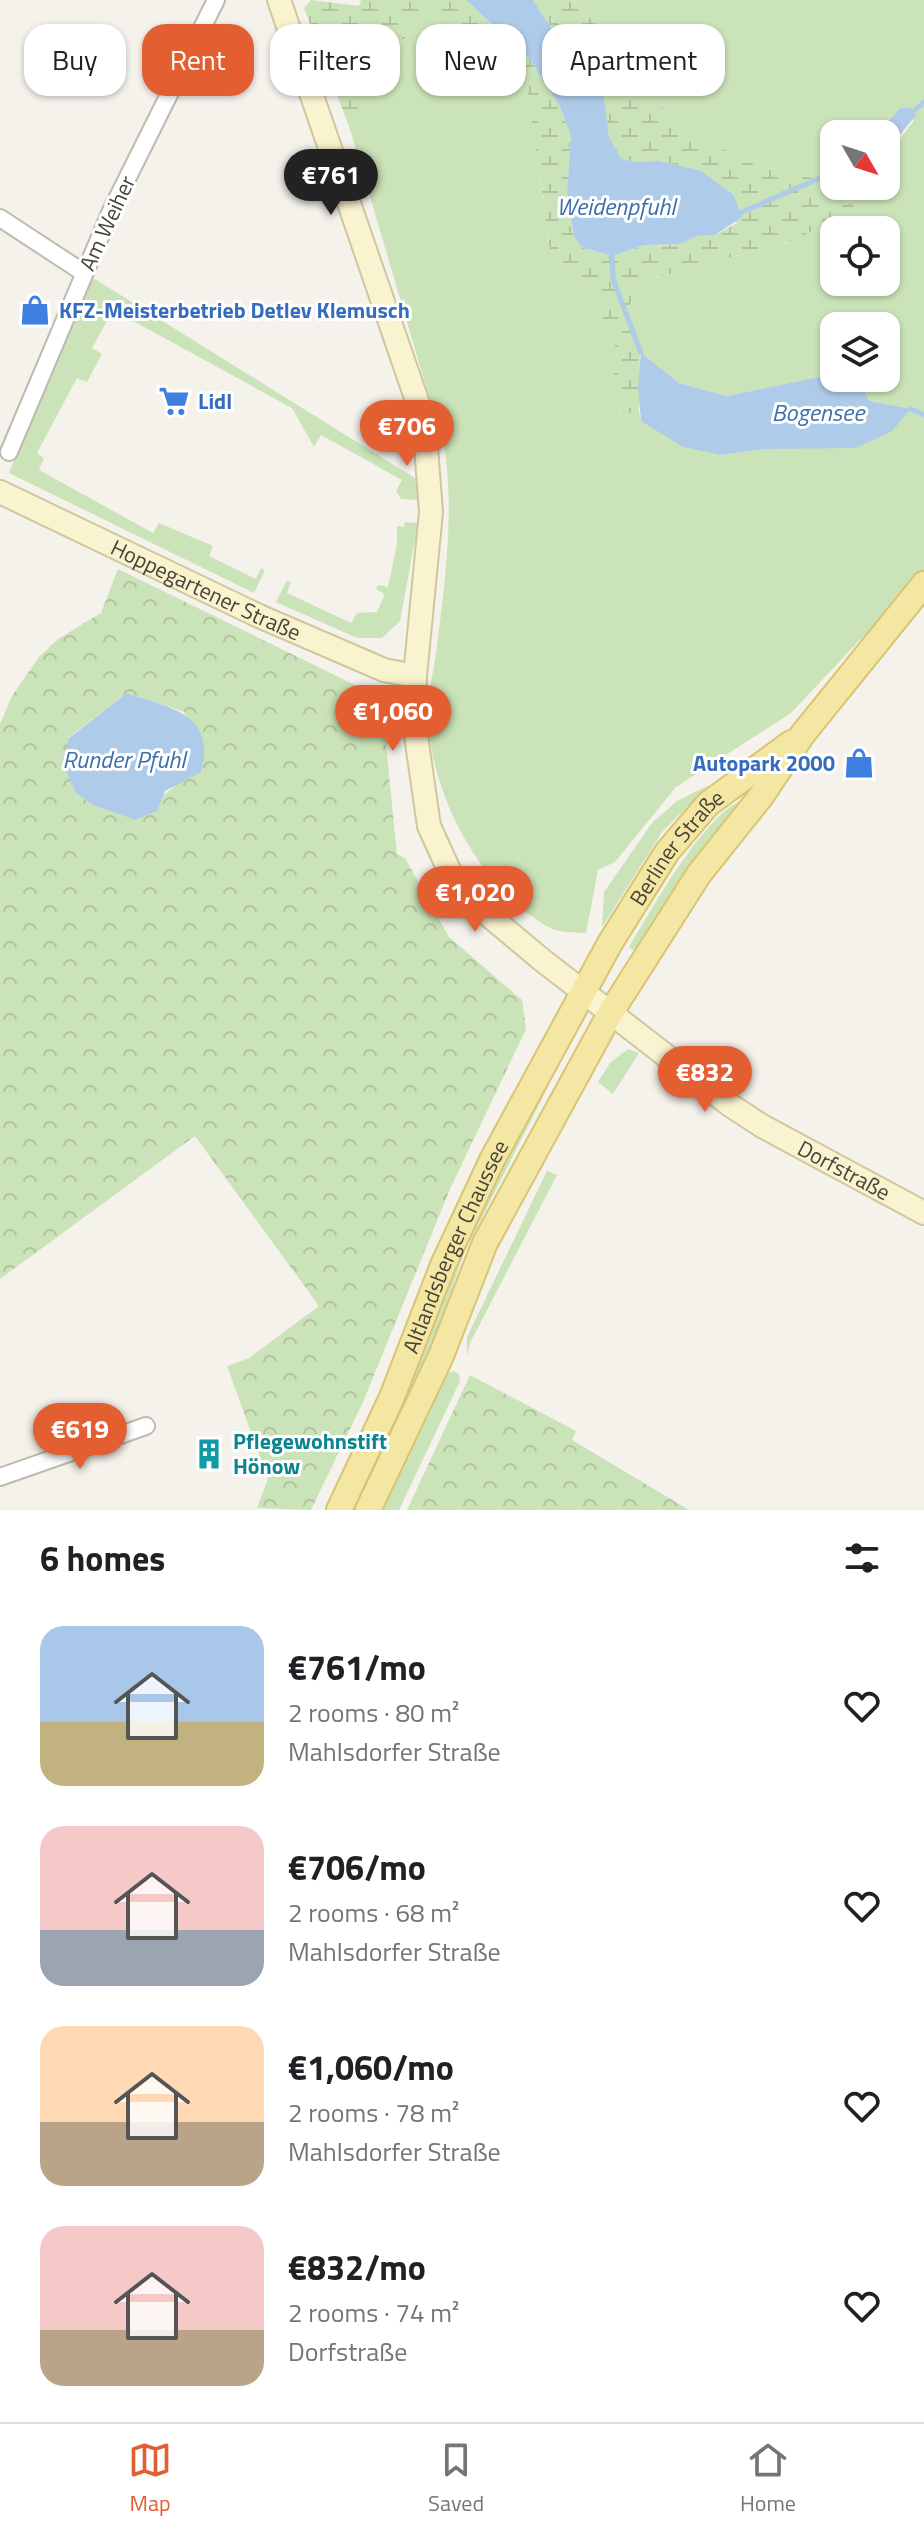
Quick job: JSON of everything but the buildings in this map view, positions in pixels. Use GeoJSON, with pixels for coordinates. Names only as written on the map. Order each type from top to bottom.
{"type":"FeatureCollection","features":[{"type":"Feature","properties":{"kind":"main road","name":"Dorfstraße"},"geometry":{"type":"LineString","coordinates":[[279,0],[424,421],[431,512],[415,676],[416,756],[429,826],[449,870],[468,898],[583,991],[762,1126],[924,1213]]}},
{"type":"Feature","properties":{"kind":"main road","name":"Hoppegartener Straße"},"geometry":{"type":"LineString","coordinates":[[0,492],[259,616],[384,670],[415,676]]}},
{"type":"Feature","properties":{"kind":"main road","name":"Berliner Straße"},"geometry":{"type":"LineString","coordinates":[[611,1012],[699,874],[762,795],[802,735],[924,584]]}},
{"type":"Feature","properties":{"kind":"main road","name":"Berliner Straße"},"geometry":{"type":"LineString","coordinates":[[583,991],[667,852],[708,804],[802,735]]}},
{"type":"Feature","properties":{"kind":"main road","name":"Altlandsberger Chaussee"},"geometry":{"type":"LineString","coordinates":[[339,1510],[397,1386],[449,1252],[492,1160],[583,991]]}},
{"type":"Feature","properties":{"kind":"main road","name":"Altlandsberger Chaussee"},"geometry":{"type":"LineString","coordinates":[[368,1510],[441,1356],[485,1243],[611,1012]]}},
{"type":"Feature","properties":{"kind":"street","name":"Am Weiher"},"geometry":{"type":"LineString","coordinates":[[9,452],[149,129],[216,0]]}},
{"type":"Feature","properties":{"kind":"street"},"geometry":{"type":"LineString","coordinates":[[0,218],[84,273]]}},
{"type":"Feature","properties":{"kind":"street"},"geometry":{"type":"LineString","coordinates":[[0,1477],[146,1426]]}},
{"type":"Feature","properties":{"kind":"green space"},"geometry":{"type":"Polygon","coordinates":[[[311,0],[359,6],[361,0],[466,0],[492,24],[456,24],[424,9],[400,46],[400,24],[310,24],[304,8],[311,0]]]}},
{"type":"Feature","properties":{"kind":"green space"},"geometry":{"type":"Polygon","coordinates":[[[533,0],[572,0],[596,24],[549,24],[533,0]]]}},
{"type":"Feature","properties":{"kind":"green space"},"geometry":{"type":"Polygon","coordinates":[[[572,0],[924,0],[924,572],[791,713],[676,787],[615,862],[598,870],[586,933],[558,931],[526,912],[483,867],[452,813],[432,754],[428,706],[449,525],[445,451],[350,129],[374,107],[378,96],[400,96],[400,46],[424,9],[456,24],[416,24],[416,96],[528,94],[550,251],[589,285],[617,351],[613,381],[622,416],[639,410],[641,421],[722,455],[763,449],[910,409],[869,401],[865,392],[900,392],[900,312],[820,312],[820,378],[727,396],[679,383],[640,353],[625,313],[644,281],[788,242],[820,227],[820,296],[900,296],[900,216],[843,216],[858,209],[845,200],[900,200],[900,141],[914,121],[900,108],[889,120],[820,120],[820,182],[814,178],[757,166],[672,124],[656,96],[725,96],[725,24],[596,24],[572,0]]]}},
{"type":"Feature","properties":{"kind":"green space"},"geometry":{"type":"Polygon","coordinates":[[[526,55],[542,79],[542,96],[553,96],[571,136],[567,193],[574,235],[581,247],[612,256],[645,245],[680,244],[697,236],[715,235],[737,223],[699,170],[659,161],[632,162],[621,158],[609,137],[602,96],[656,96],[672,124],[757,166],[814,178],[820,182],[820,200],[845,200],[859,210],[846,216],[820,216],[820,228],[788,242],[644,281],[625,313],[640,353],[639,410],[622,416],[613,381],[617,351],[589,285],[550,251],[528,94],[526,55]]]}},
{"type":"Feature","properties":{"kind":"green space"},"geometry":{"type":"Polygon","coordinates":[[[337,96],[378,96],[374,107],[350,129],[337,96]]]}},
{"type":"Feature","properties":{"kind":"green space"},"geometry":{"type":"Polygon","coordinates":[[[90,276],[418,480],[419,500],[401,499],[396,491],[402,480],[321,435],[314,447],[292,408],[113,310],[92,348],[102,354],[87,382],[77,378],[37,453],[44,458],[39,470],[153,533],[159,523],[213,546],[209,556],[256,579],[261,568],[265,570],[254,593],[9,473],[90,276]]]}},
{"type":"Feature","properties":{"kind":"green space"},"geometry":{"type":"Polygon","coordinates":[[[405,522],[418,523],[400,621],[382,638],[357,638],[276,602],[287,580],[291,582],[287,593],[351,623],[357,613],[377,612],[385,594],[376,589],[378,585],[388,587],[397,544],[397,526],[404,527],[405,522]]]}},
{"type":"Feature","properties":{"kind":"green space"},"geometry":{"type":"Polygon","coordinates":[[[118,569],[361,688],[390,731],[386,745],[397,854],[405,858],[449,937],[522,1000],[526,1029],[450,1189],[363,1402],[311,1510],[257,1508],[268,1479],[227,1366],[249,1358],[319,1306],[195,1136],[0,1279],[0,724],[12,696],[39,657],[58,639],[101,613],[118,569]],[[127,693],[69,737],[76,793],[93,805],[135,820],[177,784],[185,712],[127,693]]]}},
{"type":"Feature","properties":{"kind":"green space"},"geometry":{"type":"Polygon","coordinates":[[[709,785],[662,832],[602,927],[604,892],[652,823],[677,801],[709,785]]]}},
{"type":"Feature","properties":{"kind":"green space"},"geometry":{"type":"Polygon","coordinates":[[[741,801],[742,806],[638,953],[629,947],[695,844],[726,810],[741,801]]]}},
{"type":"Feature","properties":{"kind":"green space"},"geometry":{"type":"Polygon","coordinates":[[[563,1046],[567,1049],[464,1253],[427,1362],[360,1510],[347,1510],[459,1249],[563,1046]]]}},
{"type":"Feature","properties":{"kind":"green space"},"geometry":{"type":"Polygon","coordinates":[[[628,1049],[639,1053],[613,1094],[598,1082],[610,1063],[628,1049]]]}},
{"type":"Feature","properties":{"kind":"green space"},"geometry":{"type":"Polygon","coordinates":[[[547,1171],[557,1175],[470,1343],[467,1356],[467,1337],[547,1171]]]}},
{"type":"Feature","properties":{"kind":"green space"},"geometry":{"type":"Polygon","coordinates":[[[453,1371],[459,1374],[460,1381],[399,1510],[377,1510],[444,1374],[453,1371]]]}},
{"type":"Feature","properties":{"kind":"green space"},"geometry":{"type":"Polygon","coordinates":[[[470,1375],[576,1431],[572,1440],[689,1510],[407,1510],[470,1375]]]}},
{"type":"Feature","properties":{"kind":"water","name":"Weidenpfuhl"},"geometry":{"type":"Polygon","coordinates":[[[466,0],[533,0],[549,24],[542,24],[542,79],[526,55],[526,24],[492,24],[466,0]]]}},
{"type":"Feature","properties":{"kind":"water","name":"Weidenpfuhl"},"geometry":{"type":"Polygon","coordinates":[[[553,96],[603,96],[609,137],[621,158],[632,162],[659,161],[699,170],[733,194],[742,217],[715,235],[697,236],[680,244],[645,245],[612,256],[581,247],[574,236],[567,193],[571,136],[553,96]]]}},
{"type":"Feature","properties":{"kind":"water"},"geometry":{"type":"Polygon","coordinates":[[[900,108],[911,108],[916,115],[900,135],[900,120],[889,120],[900,108]]]}},
{"type":"Feature","properties":{"kind":"water","name":"Bogensee"},"geometry":{"type":"Polygon","coordinates":[[[641,353],[679,383],[727,396],[820,377],[820,392],[865,392],[869,401],[911,409],[892,431],[856,448],[763,449],[722,455],[683,447],[641,421],[638,387],[641,353]]]}},
{"type":"Feature","properties":{"kind":"water","name":"Runder Pfuhl"},"geometry":{"type":"Polygon","coordinates":[[[127,693],[186,716],[196,725],[202,737],[204,752],[201,772],[165,791],[157,811],[135,820],[93,805],[76,793],[62,762],[69,738],[127,693]]]}},
{"type":"Feature","properties":{"kind":"waterway"},"geometry":{"type":"LineString","coordinates":[[915,110],[924,102]]}},
{"type":"Feature","properties":{"kind":"waterway"},"geometry":{"type":"LineString","coordinates":[[742,212],[820,178]]}},
{"type":"Feature","properties":{"kind":"waterway"},"geometry":{"type":"LineString","coordinates":[[612,256],[613,279],[641,353]]}},
{"type":"Feature","properties":{"kind":"waterway"},"geometry":{"type":"LineString","coordinates":[[911,409],[924,415]]}},
{"type":"Feature","properties":{"kind":"place","name":"KFZ-Meisterbetrieb Detlev Klemusch"},"geometry":{"type":"Point","coordinates":[35,310]}},
{"type":"Feature","properties":{"kind":"place","name":"Lidl"},"geometry":{"type":"Point","coordinates":[174,401]}},
{"type":"Feature","properties":{"kind":"place","name":"Autopark 2000"},"geometry":{"type":"Point","coordinates":[859,763]}},
{"type":"Feature","properties":{"kind":"place","name":"Pflegewohnstift Hönow"},"geometry":{"type":"Point","coordinates":[209,1454]}}]}
